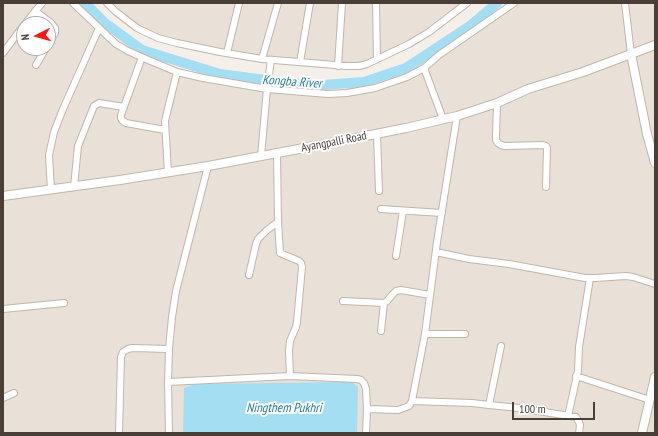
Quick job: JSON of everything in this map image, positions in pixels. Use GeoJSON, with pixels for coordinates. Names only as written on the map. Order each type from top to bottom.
{"type":"FeatureCollection","features":[{"type":"Feature","properties":{"kind":"street"},"geometry":{"type":"LineString","coordinates":[[31,16],[42,3]]}},
{"type":"Feature","properties":{"kind":"street"},"geometry":{"type":"LineString","coordinates":[[73,3],[116,44],[177,72],[203,78],[328,94],[347,93],[369,89],[407,77],[424,68],[439,55],[514,3]]}},
{"type":"Feature","properties":{"kind":"street"},"geometry":{"type":"LineString","coordinates":[[107,3],[137,28],[158,38],[228,53],[262,58],[270,62],[300,62],[338,66],[359,66],[366,64],[409,44],[429,32],[466,4]]}},
{"type":"Feature","properties":{"kind":"street"},"geometry":{"type":"LineString","coordinates":[[228,53],[239,3]]}},
{"type":"Feature","properties":{"kind":"street"},"geometry":{"type":"LineString","coordinates":[[262,58],[278,3]]}},
{"type":"Feature","properties":{"kind":"street"},"geometry":{"type":"LineString","coordinates":[[300,62],[310,3]]}},
{"type":"Feature","properties":{"kind":"street"},"geometry":{"type":"LineString","coordinates":[[338,66],[342,3]]}},
{"type":"Feature","properties":{"kind":"street"},"geometry":{"type":"LineString","coordinates":[[376,3],[377,59]]}},
{"type":"Feature","properties":{"kind":"street"},"geometry":{"type":"LineString","coordinates":[[624,3],[631,54],[647,134],[655,163]]}},
{"type":"Feature","properties":{"kind":"street"},"geometry":{"type":"LineString","coordinates":[[35,11],[42,16]]}},
{"type":"Feature","properties":{"kind":"street"},"geometry":{"type":"LineString","coordinates":[[51,190],[50,147],[54,132],[99,28]]}},
{"type":"Feature","properties":{"kind":"street"},"geometry":{"type":"LineString","coordinates":[[3,53],[16,36]]}},
{"type":"Feature","properties":{"kind":"street","name":"Ayangpalli Road"},"geometry":{"type":"LineString","coordinates":[[3,196],[208,166],[377,134],[457,116],[497,103],[528,89],[583,72],[655,45]]}},
{"type":"Feature","properties":{"kind":"street"},"geometry":{"type":"LineString","coordinates":[[36,65],[41,56]]}},
{"type":"Feature","properties":{"kind":"street"},"geometry":{"type":"LineString","coordinates":[[142,57],[121,118],[124,122],[165,130]]}},
{"type":"Feature","properties":{"kind":"street"},"geometry":{"type":"LineString","coordinates":[[261,156],[270,62]]}},
{"type":"Feature","properties":{"kind":"street"},"geometry":{"type":"LineString","coordinates":[[424,68],[443,119]]}},
{"type":"Feature","properties":{"kind":"street"},"geometry":{"type":"LineString","coordinates":[[168,173],[165,121],[177,72]]}},
{"type":"Feature","properties":{"kind":"street"},"geometry":{"type":"LineString","coordinates":[[74,186],[78,146],[94,106],[99,103],[124,107]]}},
{"type":"Feature","properties":{"kind":"street"},"geometry":{"type":"LineString","coordinates":[[497,103],[496,140],[498,143],[505,146],[546,146],[546,187]]}},
{"type":"Feature","properties":{"kind":"street"},"geometry":{"type":"LineString","coordinates":[[367,409],[398,410],[409,406],[412,401],[425,334],[457,116]]}},
{"type":"Feature","properties":{"kind":"street"},"geometry":{"type":"LineString","coordinates":[[377,134],[379,191]]}},
{"type":"Feature","properties":{"kind":"street"},"geometry":{"type":"LineString","coordinates":[[277,153],[280,252],[301,263],[302,267],[297,322],[290,341],[290,376]]}},
{"type":"Feature","properties":{"kind":"street"},"geometry":{"type":"LineString","coordinates":[[169,433],[168,382],[172,317],[176,291],[208,166]]}},
{"type":"Feature","properties":{"kind":"street"},"geometry":{"type":"LineString","coordinates":[[381,210],[442,213]]}},
{"type":"Feature","properties":{"kind":"street"},"geometry":{"type":"LineString","coordinates":[[396,256],[403,211]]}},
{"type":"Feature","properties":{"kind":"street"},"geometry":{"type":"LineString","coordinates":[[248,275],[258,239],[266,230],[278,222]]}},
{"type":"Feature","properties":{"kind":"street"},"geometry":{"type":"LineString","coordinates":[[436,252],[469,259],[509,264],[590,278],[633,277],[655,284]]}},
{"type":"Feature","properties":{"kind":"street"},"geometry":{"type":"LineString","coordinates":[[568,416],[579,362],[579,347],[590,278]]}},
{"type":"Feature","properties":{"kind":"street"},"geometry":{"type":"LineString","coordinates":[[342,301],[384,303],[394,293],[401,290],[430,295]]}},
{"type":"Feature","properties":{"kind":"street"},"geometry":{"type":"LineString","coordinates":[[3,309],[64,303]]}},
{"type":"Feature","properties":{"kind":"street"},"geometry":{"type":"LineString","coordinates":[[381,331],[384,303]]}},
{"type":"Feature","properties":{"kind":"street"},"geometry":{"type":"LineString","coordinates":[[425,334],[465,334]]}},
{"type":"Feature","properties":{"kind":"street"},"geometry":{"type":"LineString","coordinates":[[489,405],[501,346]]}},
{"type":"Feature","properties":{"kind":"street"},"geometry":{"type":"LineString","coordinates":[[119,433],[121,356],[123,352],[132,348],[169,349]]}},
{"type":"Feature","properties":{"kind":"street"},"geometry":{"type":"LineString","coordinates":[[168,382],[290,376],[360,380],[364,383],[366,389],[366,433]]}},
{"type":"Feature","properties":{"kind":"street"},"geometry":{"type":"LineString","coordinates":[[576,376],[650,400]]}},
{"type":"Feature","properties":{"kind":"street"},"geometry":{"type":"LineString","coordinates":[[642,433],[655,378]]}},
{"type":"Feature","properties":{"kind":"street"},"geometry":{"type":"LineString","coordinates":[[3,398],[14,393]]}},
{"type":"Feature","properties":{"kind":"street"},"geometry":{"type":"LineString","coordinates":[[412,401],[489,405],[576,417],[580,425],[579,433]]}},
{"type":"Feature","properties":{"kind":"shaded area"},"geometry":{"type":"Polygon","coordinates":[[[3,3],[84,3],[117,40],[182,76],[321,93],[392,81],[449,47],[512,3],[655,3],[655,433],[3,433],[3,3]]]}},
{"type":"Feature","properties":{"kind":"shaded area"},"geometry":{"type":"Polygon","coordinates":[[[113,3],[470,3],[434,33],[365,67],[227,57],[144,32],[113,3]]]}},
{"type":"Feature","properties":{"kind":"water","name":"Ningthem Pukhri"},"geometry":{"type":"Polygon","coordinates":[[[352,382],[358,387],[357,433],[183,433],[184,388],[195,384],[352,382]]]}},
{"type":"Feature","properties":{"kind":"waterway","name":"Kongba River"},"geometry":{"type":"LineString","coordinates":[[85,3],[105,23],[142,50],[220,74],[288,83],[323,85],[364,82],[406,68],[470,26],[497,3]]}}]}
